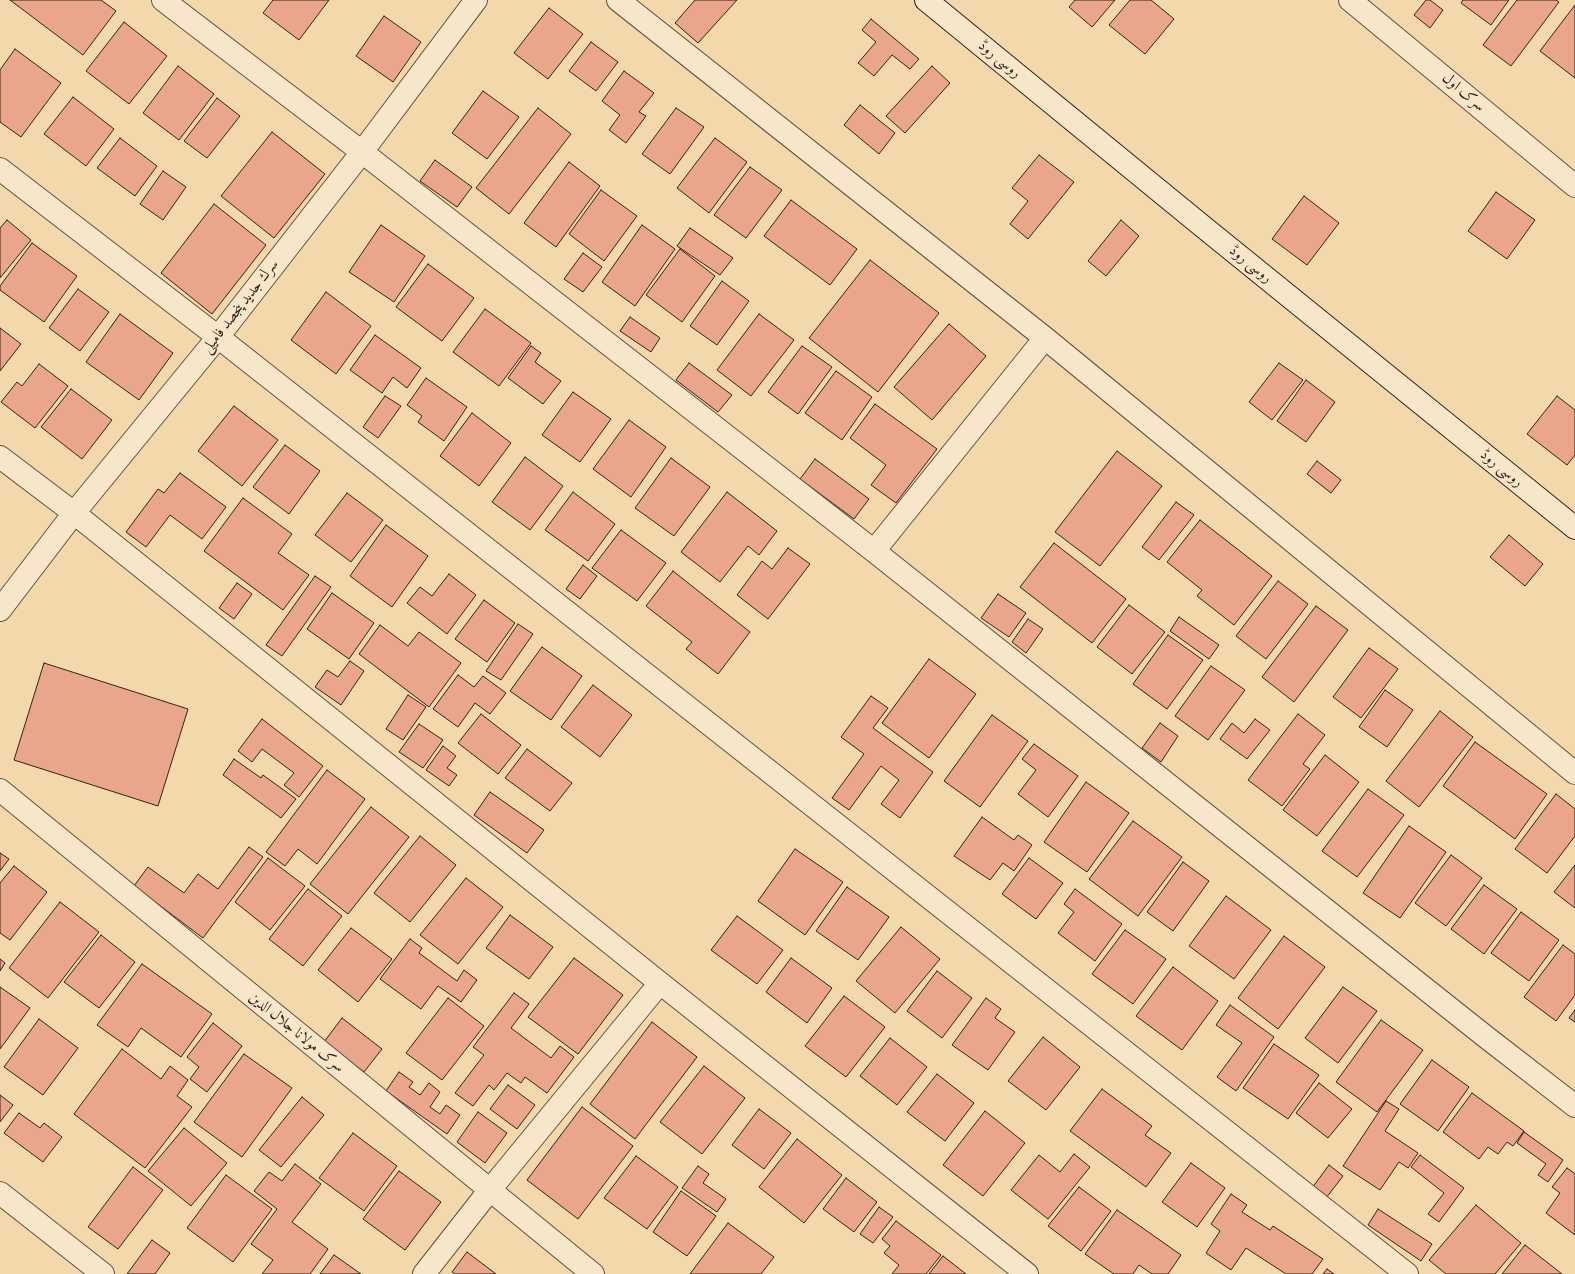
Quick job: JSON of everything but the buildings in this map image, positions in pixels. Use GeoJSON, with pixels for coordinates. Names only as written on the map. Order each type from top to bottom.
{"type":"FeatureCollection","features":[{"type":"Feature","properties":{"kind":"street"},"geometry":{"type":"LineString","coordinates":[[163,0],[362,152],[874,551],[1575,1106]]}},
{"type":"Feature","properties":{"kind":"street","name":"سرك جدید پنجصد فامیلی"},"geometry":{"type":"LineString","coordinates":[[0,610],[74,513],[218,336],[362,152],[476,0]]}},
{"type":"Feature","properties":{"kind":"street"},"geometry":{"type":"LineString","coordinates":[[618,0],[1045,338],[1575,773]]}},
{"type":"Feature","properties":{"kind":"street","name":"روسی روڈ"},"geometry":{"type":"LineString","coordinates":[[926,0],[1575,528]]}},
{"type":"Feature","properties":{"kind":"street","name":"سرک اول"},"geometry":{"type":"LineString","coordinates":[[1350,0],[1575,186]]}},
{"type":"Feature","properties":{"kind":"street"},"geometry":{"type":"LineString","coordinates":[[0,169],[218,336],[1407,1274]]}},
{"type":"Feature","properties":{"kind":"street"},"geometry":{"type":"LineString","coordinates":[[874,551],[1045,338]]}},
{"type":"Feature","properties":{"kind":"street"},"geometry":{"type":"LineString","coordinates":[[0,457],[74,513],[660,983],[1027,1274]]}},
{"type":"Feature","properties":{"kind":"street","name":"سرک مولانا جلال الدین"},"geometry":{"type":"LineString","coordinates":[[0,790],[593,1274]]}},
{"type":"Feature","properties":{"kind":"street"},"geometry":{"type":"LineString","coordinates":[[424,1274],[660,983]]}},
{"type":"Feature","properties":{"kind":"street"},"geometry":{"type":"LineString","coordinates":[[0,1194],[103,1274]]}}]}
